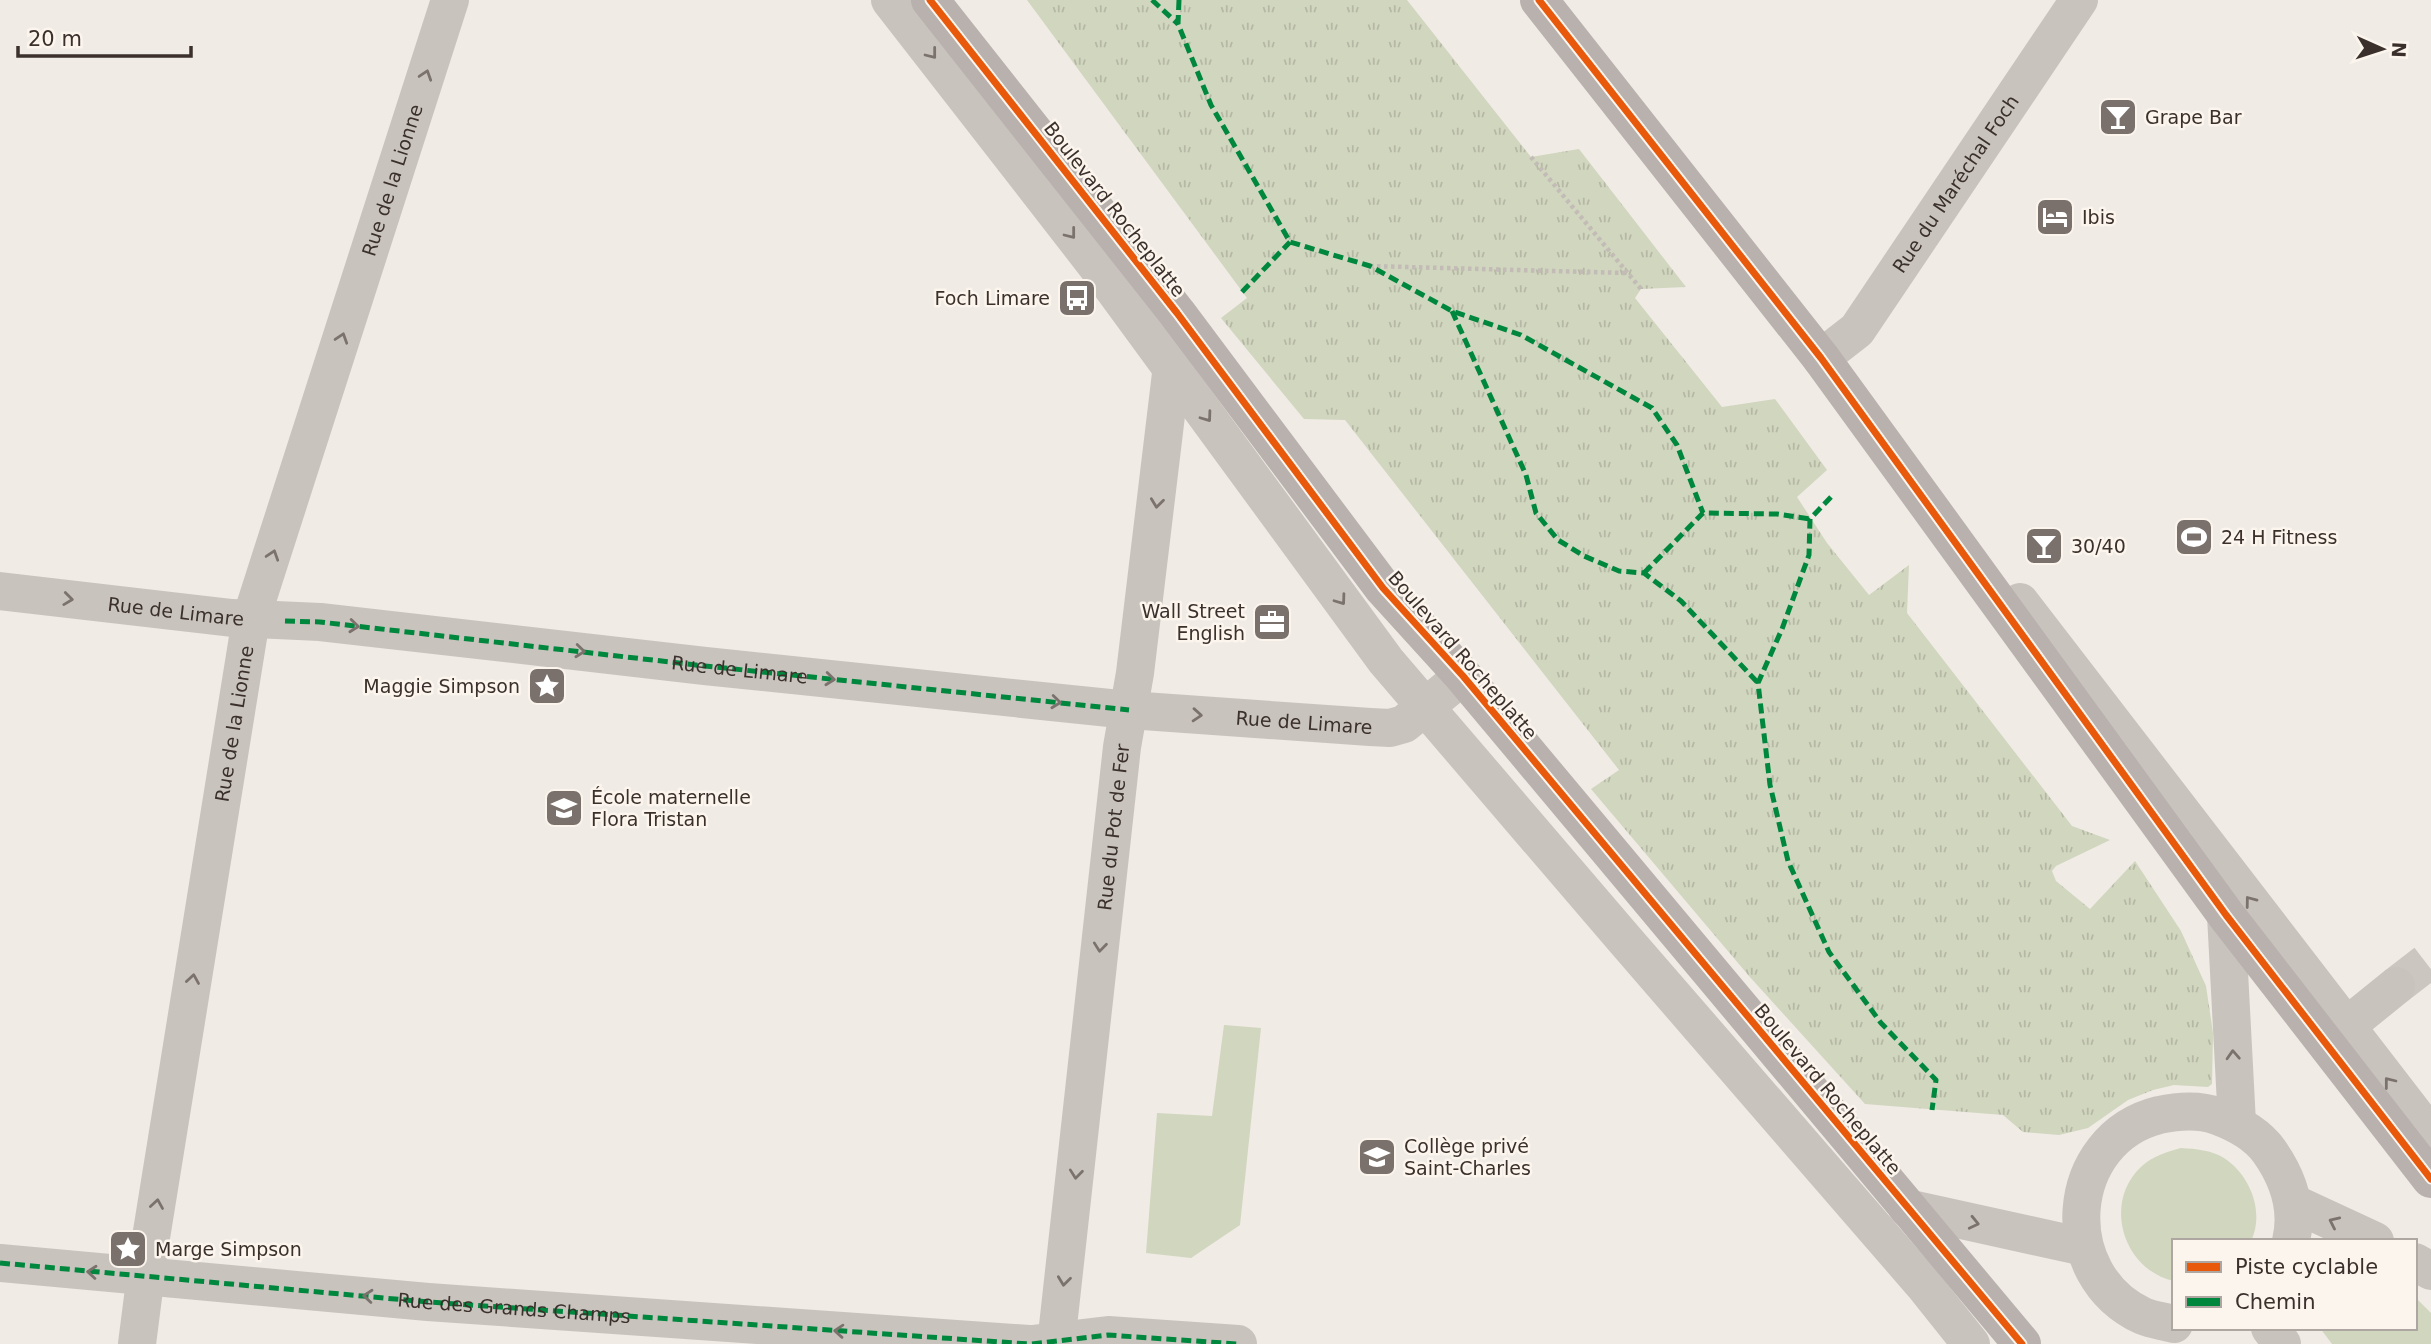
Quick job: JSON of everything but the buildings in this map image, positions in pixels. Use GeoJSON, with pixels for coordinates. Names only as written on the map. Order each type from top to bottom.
{"type":"FeatureCollection","features":[{"type":"Feature","properties":{"kind":"main road","name":"Boulevard Rocheplatte"},"geometry":{"type":"LineString","coordinates":[[930,0],[1177,313],[1383,588],[1463,676],[1944,1249],[2012,1341]]}},
{"type":"Feature","properties":{"kind":"main road"},"geometry":{"type":"LineString","coordinates":[[1539,0],[1821,358],[2226,915],[2336,1034],[2431,1179]]}},
{"type":"Feature","properties":{"kind":"street","name":"Rue de la Lionne"},"geometry":{"type":"LineString","coordinates":[[137,1344],[149,1250],[251,619],[450,0]]}},
{"type":"Feature","properties":{"kind":"street"},"geometry":{"type":"LineString","coordinates":[[890,0],[1096,265],[1386,661],[1923,1284],[1971,1344]]}},
{"type":"Feature","properties":{"kind":"street"},"geometry":{"type":"LineString","coordinates":[[1557,0],[2336,1034],[2431,1136]]}},
{"type":"Feature","properties":{"kind":"street","name":"Rue du Maréchal Foch"},"geometry":{"type":"LineString","coordinates":[[1821,358],[1857,330],[2079,0]]}},
{"type":"Feature","properties":{"kind":"street","name":"Rue du Pot de Fer"},"geometry":{"type":"LineString","coordinates":[[1043,1344],[1129,710],[1177,313]]}},
{"type":"Feature","properties":{"kind":"street","name":"Rue de Limare"},"geometry":{"type":"LineString","coordinates":[[0,591],[251,619],[334,624],[1129,710],[1390,728],[1405,724],[1463,676]]}},
{"type":"Feature","properties":{"kind":"street"},"geometry":{"type":"LineString","coordinates":[[2226,915],[2237,1123]]}},
{"type":"Feature","properties":{"kind":"street"},"geometry":{"type":"LineString","coordinates":[[2336,1034],[2396,986]]}},
{"type":"Feature","properties":{"kind":"street"},"geometry":{"type":"LineString","coordinates":[[2154,1328],[2116,1300],[2096,1276],[2084,1247],[2079,1216],[2085,1185],[2098,1157],[2119,1134],[2146,1118],[2177,1111],[2207,1112],[2237,1123],[2264,1143],[2283,1171],[2293,1203],[2291,1239]]}},
{"type":"Feature","properties":{"kind":"street"},"geometry":{"type":"LineString","coordinates":[[2293,1203],[2371,1239]]}},
{"type":"Feature","properties":{"kind":"street"},"geometry":{"type":"LineString","coordinates":[[1907,1208],[2084,1247]]}},
{"type":"Feature","properties":{"kind":"street","name":"Rue des Grands Champs"},"geometry":{"type":"LineString","coordinates":[[0,1263],[442,1303],[1043,1344],[1108,1335],[1238,1344]]}},
{"type":"Feature","properties":{"kind":"path"},"geometry":{"type":"LineString","coordinates":[[1531,157],[1641,289]]}},
{"type":"Feature","properties":{"kind":"path"},"geometry":{"type":"LineString","coordinates":[[1370,266],[1626,273]]}},
{"type":"Feature","properties":{"kind":"green space"},"geometry":{"type":"Polygon","coordinates":[[[1027,0],[1407,0],[1531,157],[1579,149],[1686,287],[1641,289],[1635,298],[1722,407],[1775,399],[1827,470],[1797,497],[1827,543],[1869,595],[1909,565],[1907,613],[2072,826],[2110,840],[2056,866],[2052,871],[2056,881],[2090,909],[2135,861],[2181,931],[2206,986],[2213,1033],[2212,1084],[2208,1087],[2174,1085],[2153,1090],[2128,1100],[2088,1128],[2059,1135],[2023,1132],[2003,1115],[1865,1104],[1749,976],[1591,789],[1619,770],[1345,420],[1304,419],[1221,318],[1247,298],[1027,0]]]}},
{"type":"Feature","properties":{"kind":"green space"},"geometry":{"type":"Polygon","coordinates":[[[1224,1025],[1261,1028],[1240,1225],[1191,1258],[1146,1253],[1157,1113],[1212,1116],[1224,1025]]]}},
{"type":"Feature","properties":{"kind":"green space"},"geometry":{"type":"Polygon","coordinates":[[[2181,1148],[2198,1149],[2224,1158],[2248,1184],[2256,1218],[2252,1239],[2172,1239],[2172,1280],[2156,1274],[2142,1263],[2131,1249],[2124,1233],[2121,1215],[2123,1198],[2130,1181],[2142,1166],[2165,1153],[2181,1148]]]}},
{"type":"Feature","properties":{"kind":"green space"},"geometry":{"type":"Polygon","coordinates":[[[2417,1299],[2431,1313],[2431,1344],[2332,1344],[2322,1330],[2417,1330],[2417,1299]]]}},
{"type":"Feature","properties":{"kind":"tunnel"},"geometry":{"type":"LineString","coordinates":[[2396,986],[2431,959]]}},
{"type":"Feature","properties":{"kind":"marked path"},"geometry":{"type":"LineString","coordinates":[[1152,0],[1178,24]]}},
{"type":"Feature","properties":{"kind":"marked path"},"geometry":{"type":"LineString","coordinates":[[1179,0],[1178,24],[1211,105],[1290,242],[1370,266],[1452,311],[1521,335],[1652,408],[1677,445],[1703,513]]}},
{"type":"Feature","properties":{"kind":"marked path"},"geometry":{"type":"LineString","coordinates":[[1242,292],[1290,242]]}},
{"type":"Feature","properties":{"kind":"marked path"},"geometry":{"type":"LineString","coordinates":[[1452,311],[1526,475],[1536,513],[1558,540],[1584,556],[1619,571],[1644,573],[1681,601],[1758,683]]}},
{"type":"Feature","properties":{"kind":"marked path"},"geometry":{"type":"LineString","coordinates":[[1831,497],[1810,519],[1809,555],[1782,629],[1758,683],[1770,785],[1788,861],[1829,952],[1881,1023],[1936,1080],[1932,1110]]}},
{"type":"Feature","properties":{"kind":"marked path"},"geometry":{"type":"LineString","coordinates":[[1644,573],[1703,513],[1777,514],[1810,519]]}},
{"type":"Feature","properties":{"kind":"marked path"},"geometry":{"type":"LineString","coordinates":[[285,621],[320,622],[705,666],[1129,710]]}},
{"type":"Feature","properties":{"kind":"marked path"},"geometry":{"type":"LineString","coordinates":[[0,1263],[428,1302],[1029,1344]]}},
{"type":"Feature","properties":{"kind":"marked path"},"geometry":{"type":"LineString","coordinates":[[1032,1344],[1108,1335],[1238,1344]]}},
{"type":"Feature","properties":{"kind":"cycle path"},"geometry":{"type":"LineString","coordinates":[[930,0],[1177,313],[1383,588],[1463,676],[2022,1344]]}},
{"type":"Feature","properties":{"kind":"cycle path"},"geometry":{"type":"LineString","coordinates":[[1539,0],[1821,358],[2226,915],[2431,1179]]}},
{"type":"Feature","properties":{"kind":"place","name":"Grape Bar"},"geometry":{"type":"Point","coordinates":[2118,117]}},
{"type":"Feature","properties":{"kind":"place","name":"Ibis"},"geometry":{"type":"Point","coordinates":[2055,217]}},
{"type":"Feature","properties":{"kind":"place","name":"Foch Limare"},"geometry":{"type":"Point","coordinates":[1077,298]}},
{"type":"Feature","properties":{"kind":"place","name":"24 H Fitness"},"geometry":{"type":"Point","coordinates":[2194,537]}},
{"type":"Feature","properties":{"kind":"place","name":"30/40"},"geometry":{"type":"Point","coordinates":[2044,546]}},
{"type":"Feature","properties":{"kind":"place","name":"Wall Street English"},"geometry":{"type":"Point","coordinates":[1272,622]}},
{"type":"Feature","properties":{"kind":"place","name":"Maggie Simpson"},"geometry":{"type":"Point","coordinates":[547,686]}},
{"type":"Feature","properties":{"kind":"place","name":"École maternelle Flora Tristan"},"geometry":{"type":"Point","coordinates":[564,808]}},
{"type":"Feature","properties":{"kind":"place","name":"Collège privé Saint-Charles"},"geometry":{"type":"Point","coordinates":[1377,1157]}},
{"type":"Feature","properties":{"kind":"place","name":"Marge Simpson"},"geometry":{"type":"Point","coordinates":[128,1249]}}]}
